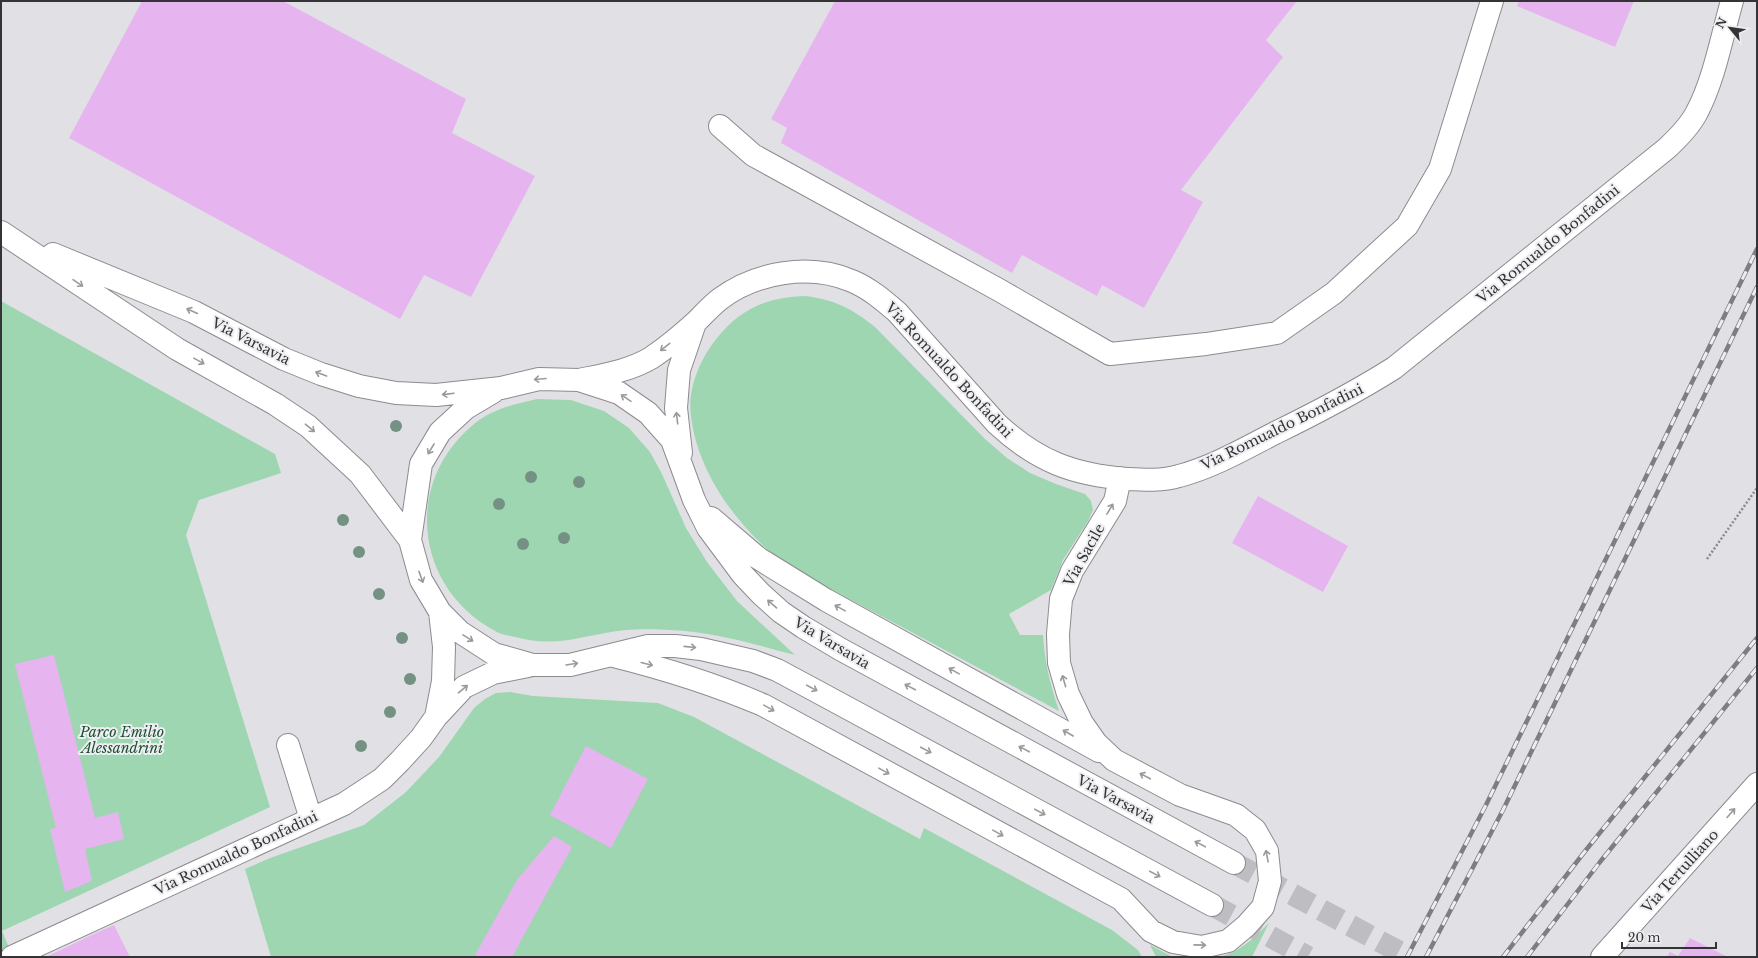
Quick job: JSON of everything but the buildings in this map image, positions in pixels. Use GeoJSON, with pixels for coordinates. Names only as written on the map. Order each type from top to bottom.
{"type":"FeatureCollection","features":[{"type":"Feature","properties":{"kind":"street"},"geometry":{"type":"LineString","coordinates":[[720,126],[753,155],[1110,354],[1206,344],[1278,333],[1334,293],[1407,226],[1440,169],[1492,1]]}},
{"type":"Feature","properties":{"kind":"street","name":"Via Romualdo Bonfadini"},"geometry":{"type":"LineString","coordinates":[[579,380],[616,373],[651,358],[695,322],[719,299],[737,288],[759,278],[784,273],[809,272],[834,276],[852,282],[883,300],[897,312],[997,424],[1014,439],[1034,453],[1053,463],[1098,476],[1150,480],[1178,476],[1213,464],[1328,407],[1394,368],[1666,149],[1685,130],[1697,112],[1702,101],[1713,70],[1732,1]]}},
{"type":"Feature","properties":{"kind":"street","name":"Via Varsavia"},"geometry":{"type":"LineString","coordinates":[[6,234],[194,312],[284,359],[321,374],[359,386],[396,393],[436,396],[501,388],[539,379],[579,380],[619,393],[648,413],[672,440],[694,500],[708,528],[743,575],[771,603],[803,627],[847,653],[1234,863]]}},
{"type":"Feature","properties":{"kind":"street","name":"Via Varsavia"},"geometry":{"type":"LineString","coordinates":[[6,234],[177,349],[275,404],[308,426],[360,474],[410,540],[421,580],[440,612],[460,632],[494,654],[533,665],[570,666],[648,646],[675,646],[726,653],[753,661],[777,670],[1212,905]]}},
{"type":"Feature","properties":{"kind":"street","name":"Via Romualdo Bonfadini"},"geometry":{"type":"LineString","coordinates":[[683,470],[676,400],[679,370],[695,322]]}},
{"type":"Feature","properties":{"kind":"street","name":"Via Varsavia"},"geometry":{"type":"LineString","coordinates":[[410,540],[421,464],[440,432],[466,408],[501,388]]}},
{"type":"Feature","properties":{"kind":"street","name":"Via Sacile"},"geometry":{"type":"LineString","coordinates":[[1120,478],[1115,501],[1072,571],[1061,599],[1058,634],[1059,663],[1068,694],[1082,723],[1096,743],[1114,760],[1180,794]]}},
{"type":"Feature","properties":{"kind":"street"},"geometry":{"type":"LineString","coordinates":[[694,500],[729,534],[758,558],[790,579],[1114,760]]}},
{"type":"Feature","properties":{"kind":"street"},"geometry":{"type":"LineString","coordinates":[[436,717],[443,681],[444,647],[440,612]]}},
{"type":"Feature","properties":{"kind":"street","name":"Via Varsavia"},"geometry":{"type":"LineString","coordinates":[[610,655],[687,675],[763,705],[1120,900],[1151,931],[1168,940],[1202,947],[1228,941],[1246,926],[1263,907],[1270,881],[1267,851],[1255,830],[1236,815],[1180,794]]}},
{"type":"Feature","properties":{"kind":"street","name":"Via Romualdo Bonfadini"},"geometry":{"type":"LineString","coordinates":[[12,957],[344,804],[382,779],[421,738],[436,717],[464,687],[493,673],[533,665]]}},
{"type":"Feature","properties":{"kind":"street"},"geometry":{"type":"LineString","coordinates":[[288,744],[311,819]]}},
{"type":"Feature","properties":{"kind":"street","name":"Via Tertulliano"},"geometry":{"type":"LineString","coordinates":[[1602,957],[1757,784]]}},
{"type":"Feature","properties":{"kind":"path"},"geometry":{"type":"LineString","coordinates":[[1707,559],[1757,488]]}},
{"type":"Feature","properties":{"kind":"green space"},"geometry":{"type":"Polygon","coordinates":[[[806,296],[835,303],[859,315],[875,327],[985,439],[1007,458],[1030,473],[1085,494],[1091,501],[1093,510],[1088,521],[1063,560],[1051,590],[1009,614],[1020,635],[1043,635],[1048,674],[1059,711],[795,570],[773,555],[756,539],[742,524],[718,491],[701,455],[691,416],[691,395],[700,365],[717,338],[736,319],[746,312],[767,302],[806,296]]]}},
{"type":"Feature","properties":{"kind":"green space","name":"Parco Emilio Alessandrini"},"geometry":{"type":"Polygon","coordinates":[[[1,301],[275,454],[281,473],[199,500],[186,535],[270,807],[2,931],[13,957],[1,957],[1,301]]]}},
{"type":"Feature","properties":{"kind":"green space"},"geometry":{"type":"Polygon","coordinates":[[[537,399],[571,400],[604,411],[629,428],[650,452],[662,474],[686,528],[707,562],[737,601],[795,655],[718,636],[686,631],[642,629],[626,630],[571,640],[544,642],[499,633],[470,613],[449,590],[435,563],[428,534],[428,505],[436,475],[451,448],[474,424],[488,414],[512,405],[537,399]]]}},
{"type":"Feature","properties":{"kind":"green space"},"geometry":{"type":"Polygon","coordinates":[[[510,692],[533,696],[658,703],[694,717],[920,839],[924,828],[1112,930],[1138,950],[1142,957],[271,957],[245,869],[270,858],[364,825],[406,792],[439,757],[474,708],[485,699],[496,693],[510,692]]]}},
{"type":"Feature","properties":{"kind":"green space"},"geometry":{"type":"Polygon","coordinates":[[[1269,923],[1252,957],[1219,957],[1234,952],[1240,948],[1269,923]]]}},
{"type":"Feature","properties":{"kind":"green space"},"geometry":{"type":"Polygon","coordinates":[[[1150,945],[1173,957],[1156,957],[1150,945]]]}},
{"type":"Feature","properties":{"kind":"tunnel"},"geometry":{"type":"LineString","coordinates":[[1234,863],[1409,957]]}},
{"type":"Feature","properties":{"kind":"tunnel"},"geometry":{"type":"LineString","coordinates":[[1212,905],[1308,957]]}},
{"type":"Feature","properties":{"kind":"railway"},"geometry":{"type":"LineString","coordinates":[[1407,957],[1486,805],[1757,249]]}},
{"type":"Feature","properties":{"kind":"railway"},"geometry":{"type":"LineString","coordinates":[[1426,957],[1503,810],[1757,287]]}},
{"type":"Feature","properties":{"kind":"railway"},"geometry":{"type":"LineString","coordinates":[[1503,957],[1586,850],[1757,638]]}},
{"type":"Feature","properties":{"kind":"railway"},"geometry":{"type":"LineString","coordinates":[[1527,957],[1600,862],[1757,668]]}}]}
